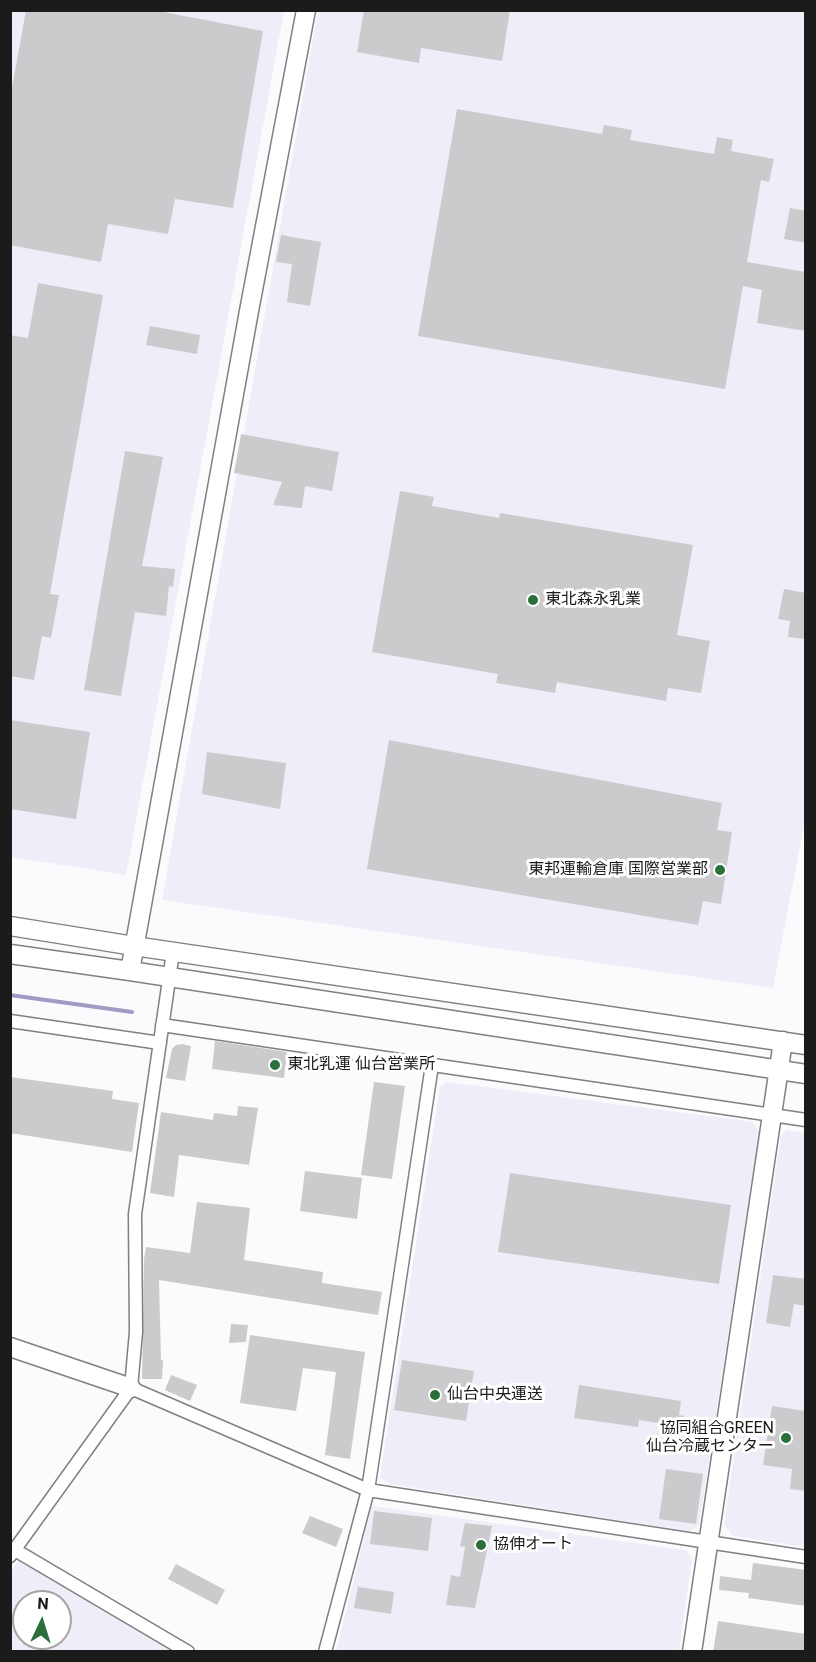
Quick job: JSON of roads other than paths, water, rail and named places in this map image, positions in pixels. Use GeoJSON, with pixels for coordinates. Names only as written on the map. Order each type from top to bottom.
{"type":"FeatureCollection","features":[{"type":"Feature","properties":{"kind":"street"},"geometry":{"type":"LineString","coordinates":[[130,970],[306,10]]}},
{"type":"Feature","properties":{"kind":"street"},"geometry":{"type":"LineString","coordinates":[[10,926],[806,1045]]}},
{"type":"Feature","properties":{"kind":"street"},"geometry":{"type":"LineString","coordinates":[[172,952],[135,1214],[136,1332],[131,1388],[13,1553],[188,1652]]}},
{"type":"Feature","properties":{"kind":"street"},"geometry":{"type":"LineString","coordinates":[[10,954],[130,970],[169,978],[806,1074]]}},
{"type":"Feature","properties":{"kind":"street"},"geometry":{"type":"LineString","coordinates":[[10,1021],[160,1043]]}},
{"type":"Feature","properties":{"kind":"street"},"geometry":{"type":"LineString","coordinates":[[162,1025],[806,1120]]}},
{"type":"Feature","properties":{"kind":"street"},"geometry":{"type":"LineString","coordinates":[[692,1652],[783,1041]]}},
{"type":"Feature","properties":{"kind":"street"},"geometry":{"type":"LineString","coordinates":[[325,1652],[368,1490],[432,1065]]}},
{"type":"Feature","properties":{"kind":"street"},"geometry":{"type":"LineString","coordinates":[[10,1347],[131,1388],[368,1490],[806,1557]]}},
{"type":"Feature","properties":{"kind":"waterway"},"geometry":{"type":"LineString","coordinates":[[10,995],[132,1012]]}},
{"type":"Feature","properties":{"kind":"place","name":"東北森永乳業"},"geometry":{"type":"Point","coordinates":[533,600]}},
{"type":"Feature","properties":{"kind":"place","name":"東邦運輸倉庫 国際営業部"},"geometry":{"type":"Point","coordinates":[720,870]}},
{"type":"Feature","properties":{"kind":"place","name":"東北乳運 仙台営業所"},"geometry":{"type":"Point","coordinates":[275,1065]}},
{"type":"Feature","properties":{"kind":"place","name":"仙台中央運送"},"geometry":{"type":"Point","coordinates":[435,1395]}},
{"type":"Feature","properties":{"kind":"place","name":"協同組合GREEN 仙台冷蔵センター"},"geometry":{"type":"Point","coordinates":[786,1438]}},
{"type":"Feature","properties":{"kind":"place","name":"協伸オート"},"geometry":{"type":"Point","coordinates":[481,1545]}}]}
